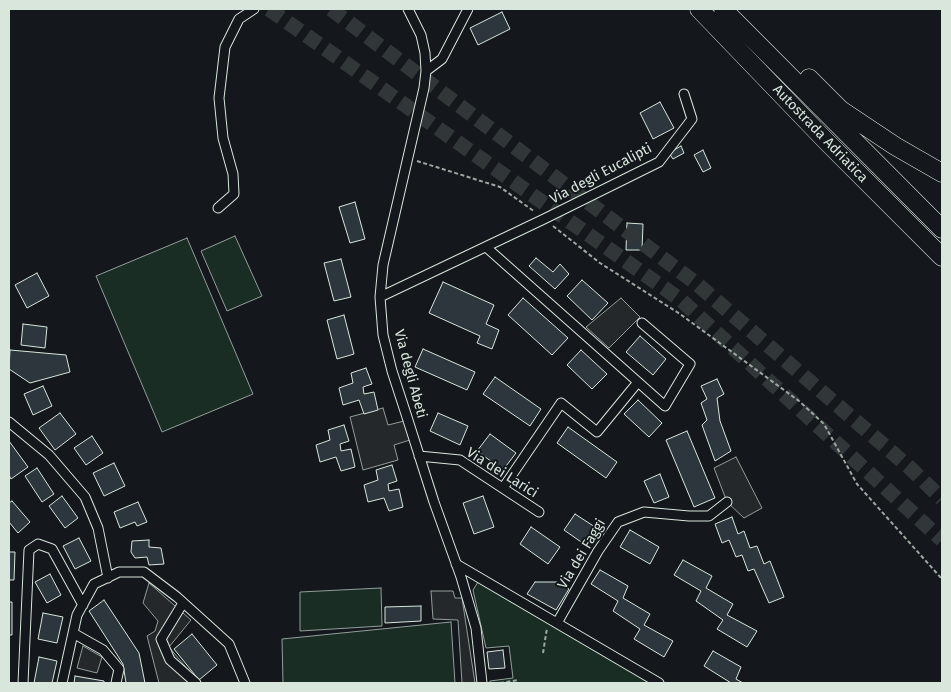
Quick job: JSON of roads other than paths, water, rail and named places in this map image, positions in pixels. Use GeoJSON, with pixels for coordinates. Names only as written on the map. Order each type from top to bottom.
{"type":"FeatureCollection","features":[{"type":"Feature","properties":{"kind":"highway","name":"Autostrada Adriatica"},"geometry":{"type":"LineString","coordinates":[[699,9],[826,141],[942,257]]}},
{"type":"Feature","properties":{"kind":"highway","name":"Autostrada Adriatica"},"geometry":{"type":"LineString","coordinates":[[724,9],[942,229]]}},
{"type":"Feature","properties":{"kind":"highway"},"geometry":{"type":"LineString","coordinates":[[737,9],[842,110],[895,146],[942,172]]}},
{"type":"Feature","properties":{"kind":"highway"},"geometry":{"type":"LineString","coordinates":[[826,141],[942,271]]}},
{"type":"Feature","properties":{"kind":"street"},"geometry":{"type":"LineString","coordinates":[[218,208],[234,194],[233,174],[223,138],[219,98],[225,47],[239,19],[254,9]]}},
{"type":"Feature","properties":{"kind":"street","name":"Via degli Abeti"},"geometry":{"type":"LineString","coordinates":[[408,9],[421,35],[426,71],[424,88],[383,265],[380,297],[383,335],[419,456],[476,628],[482,683]]}},
{"type":"Feature","properties":{"kind":"street"},"geometry":{"type":"LineString","coordinates":[[426,71],[442,59],[468,9]]}},
{"type":"Feature","properties":{"kind":"street","name":"Via degli Eucalipti"},"geometry":{"type":"LineString","coordinates":[[380,297],[659,162],[692,120],[684,94]]}},
{"type":"Feature","properties":{"kind":"street"},"geometry":{"type":"LineString","coordinates":[[486,247],[665,406],[690,364],[642,322]]}},
{"type":"Feature","properties":{"kind":"street"},"geometry":{"type":"LineString","coordinates":[[503,488],[561,403],[597,432],[638,382]]}},
{"type":"Feature","properties":{"kind":"street"},"geometry":{"type":"LineString","coordinates":[[9,422],[49,455],[86,497],[98,528],[108,578]]}},
{"type":"Feature","properties":{"kind":"street","name":"Via dei Larici"},"geometry":{"type":"LineString","coordinates":[[419,456],[460,460],[539,512]]}},
{"type":"Feature","properties":{"kind":"street","name":"Via dei Faggi"},"geometry":{"type":"LineString","coordinates":[[558,623],[598,551],[618,522],[644,512],[709,516],[727,502]]}},
{"type":"Feature","properties":{"kind":"street"},"geometry":{"type":"LineString","coordinates":[[23,683],[29,550],[38,544],[52,549],[83,605]]}},
{"type":"Feature","properties":{"kind":"street"},"geometry":{"type":"LineString","coordinates":[[456,564],[659,683]]}},
{"type":"Feature","properties":{"kind":"street"},"geometry":{"type":"LineString","coordinates":[[62,683],[77,615],[94,584],[119,572],[144,572],[230,644],[245,683]]}},
{"type":"Feature","properties":{"kind":"street"},"geometry":{"type":"LineString","coordinates":[[183,603],[161,639],[170,660],[196,683]]}},
{"type":"Feature","properties":{"kind":"street"},"geometry":{"type":"LineString","coordinates":[[73,633],[103,650],[119,668],[116,683]]}},
{"type":"Feature","properties":{"kind":"tunnel"},"geometry":{"type":"LineString","coordinates":[[269,9],[681,300],[942,540]]}},
{"type":"Feature","properties":{"kind":"tunnel"},"geometry":{"type":"LineString","coordinates":[[331,9],[697,284],[909,467],[942,499]]}}]}
